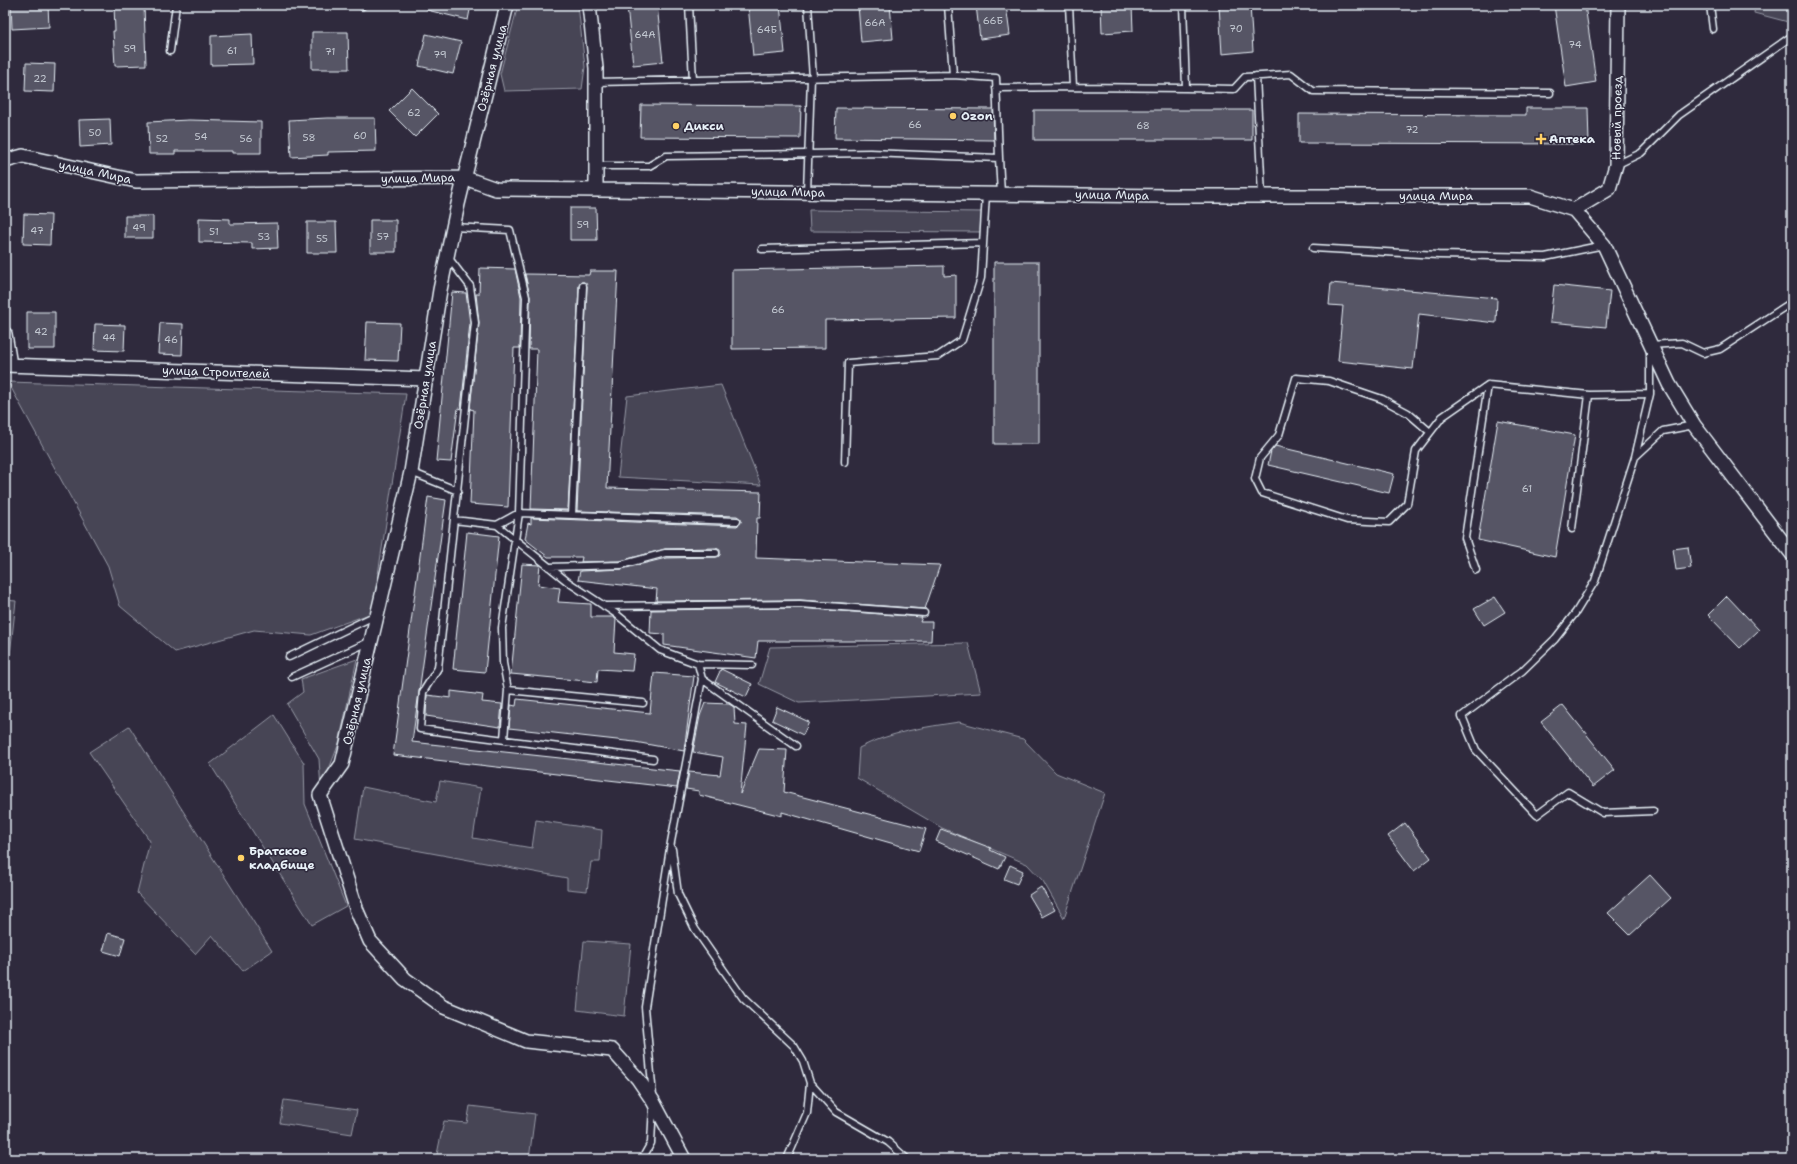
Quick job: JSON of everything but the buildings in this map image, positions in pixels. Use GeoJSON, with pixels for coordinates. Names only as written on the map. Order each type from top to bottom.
{"type":"FeatureCollection","features":[{"type":"Feature","properties":{"kind":"street","name":"Озёрная улица"},"geometry":{"type":"LineString","coordinates":[[507,5],[453,227],[411,472],[342,764],[320,795],[357,911],[370,941],[400,973],[444,1007],[526,1041],[612,1050],[638,1079],[653,1101]]}},
{"type":"Feature","properties":{"kind":"street"},"geometry":{"type":"LineString","coordinates":[[589,5],[596,68],[596,189]]}},
{"type":"Feature","properties":{"kind":"street","name":"Новый проезд"},"geometry":{"type":"LineString","coordinates":[[1574,210],[1609,188],[1616,165],[1618,5]]}},
{"type":"Feature","properties":{"kind":"street","name":"улица Мира"},"geometry":{"type":"LineString","coordinates":[[5,161],[23,156],[136,181],[464,178],[496,189],[1262,196],[1530,196],[1574,210]]}},
{"type":"Feature","properties":{"kind":"street"},"geometry":{"type":"LineString","coordinates":[[1574,210],[1604,245],[1669,384],[1694,424],[1792,554]]}},
{"type":"Feature","properties":{"kind":"street"},"geometry":{"type":"LineString","coordinates":[[5,334],[7,365]]}},
{"type":"Feature","properties":{"kind":"street","name":"улица Строителей"},"geometry":{"type":"LineString","coordinates":[[7,365],[427,379]]}},
{"type":"Feature","properties":{"kind":"street"},"geometry":{"type":"LineString","coordinates":[[653,1101],[684,1159]]}},
{"type":"Feature","properties":{"kind":"lane"},"geometry":{"type":"LineString","coordinates":[[170,51],[176,5]]}},
{"type":"Feature","properties":{"kind":"lane"},"geometry":{"type":"LineString","coordinates":[[689,5],[693,80]]}},
{"type":"Feature","properties":{"kind":"lane"},"geometry":{"type":"LineString","coordinates":[[807,192],[812,78],[808,5]]}},
{"type":"Feature","properties":{"kind":"lane"},"geometry":{"type":"LineString","coordinates":[[948,5],[953,75]]}},
{"type":"Feature","properties":{"kind":"lane"},"geometry":{"type":"LineString","coordinates":[[1069,5],[1073,87]]}},
{"type":"Feature","properties":{"kind":"lane"},"geometry":{"type":"LineString","coordinates":[[1183,5],[1186,88]]}},
{"type":"Feature","properties":{"kind":"lane"},"geometry":{"type":"LineString","coordinates":[[1710,5],[1713,29]]}},
{"type":"Feature","properties":{"kind":"lane"},"geometry":{"type":"LineString","coordinates":[[1616,165],[1641,153],[1679,115],[1792,36]]}},
{"type":"Feature","properties":{"kind":"lane"},"geometry":{"type":"LineString","coordinates":[[996,88],[1073,87],[1234,89],[1245,77],[1291,74],[1313,91],[1550,93]]}},
{"type":"Feature","properties":{"kind":"lane"},"geometry":{"type":"LineString","coordinates":[[596,82],[953,75],[996,78],[1001,194]]}},
{"type":"Feature","properties":{"kind":"lane"},"geometry":{"type":"LineString","coordinates":[[1256,76],[1262,196]]}},
{"type":"Feature","properties":{"kind":"lane"},"geometry":{"type":"LineString","coordinates":[[596,166],[649,166],[666,156],[870,153],[999,158]]}},
{"type":"Feature","properties":{"kind":"lane"},"geometry":{"type":"LineString","coordinates":[[845,462],[848,364],[938,356],[962,340],[981,278],[986,194]]}},
{"type":"Feature","properties":{"kind":"lane"},"geometry":{"type":"LineString","coordinates":[[453,227],[510,230],[526,297],[519,513],[502,628],[503,664],[508,690],[504,739]]}},
{"type":"Feature","properties":{"kind":"lane"},"geometry":{"type":"LineString","coordinates":[[762,249],[983,243]]}},
{"type":"Feature","properties":{"kind":"lane"},"geometry":{"type":"LineString","coordinates":[[1312,248],[1438,255],[1546,257],[1604,245]]}},
{"type":"Feature","properties":{"kind":"lane"},"geometry":{"type":"LineString","coordinates":[[447,256],[470,286],[475,323],[438,668],[423,692],[420,729],[653,758]]}},
{"type":"Feature","properties":{"kind":"lane"},"geometry":{"type":"LineString","coordinates":[[572,515],[583,286]]}},
{"type":"Feature","properties":{"kind":"lane"},"geometry":{"type":"LineString","coordinates":[[1653,811],[1603,813],[1568,792],[1537,815],[1476,750],[1462,716],[1522,671],[1555,639],[1576,612],[1595,581],[1635,457],[1650,394],[1650,345],[1682,343],[1703,353],[1720,349],[1792,302]]}},
{"type":"Feature","properties":{"kind":"lane"},"geometry":{"type":"LineString","coordinates":[[1430,432],[1408,413],[1382,398],[1329,381],[1296,378],[1279,435],[1260,458],[1255,479],[1262,493],[1347,520],[1389,522],[1407,504],[1416,451],[1442,416],[1488,385],[1589,395],[1650,394]]}},
{"type":"Feature","properties":{"kind":"lane"},"geometry":{"type":"LineString","coordinates":[[1476,570],[1465,538],[1488,385]]}},
{"type":"Feature","properties":{"kind":"lane"},"geometry":{"type":"LineString","coordinates":[[1572,529],[1589,395]]}},
{"type":"Feature","properties":{"kind":"lane"},"geometry":{"type":"LineString","coordinates":[[1635,457],[1663,431],[1694,424]]}},
{"type":"Feature","properties":{"kind":"lane"},"geometry":{"type":"LineString","coordinates":[[411,472],[458,491]]}},
{"type":"Feature","properties":{"kind":"lane"},"geometry":{"type":"LineString","coordinates":[[497,525],[519,513],[737,521]]}},
{"type":"Feature","properties":{"kind":"lane"},"geometry":{"type":"LineString","coordinates":[[454,520],[497,525],[568,582],[615,613],[660,650],[698,664],[752,665]]}},
{"type":"Feature","properties":{"kind":"lane"},"geometry":{"type":"LineString","coordinates":[[549,567],[621,565],[665,553],[716,553]]}},
{"type":"Feature","properties":{"kind":"lane"},"geometry":{"type":"LineString","coordinates":[[604,606],[800,604],[924,613]]}},
{"type":"Feature","properties":{"kind":"lane"},"geometry":{"type":"LineString","coordinates":[[289,657],[376,615]]}},
{"type":"Feature","properties":{"kind":"lane"},"geometry":{"type":"LineString","coordinates":[[292,677],[371,641]]}},
{"type":"Feature","properties":{"kind":"lane"},"geometry":{"type":"LineString","coordinates":[[642,1159],[651,1143],[653,1101],[645,1007],[671,842],[702,679],[698,664]]}},
{"type":"Feature","properties":{"kind":"lane"},"geometry":{"type":"LineString","coordinates":[[702,679],[796,746]]}},
{"type":"Feature","properties":{"kind":"lane"},"geometry":{"type":"LineString","coordinates":[[508,690],[643,703]]}},
{"type":"Feature","properties":{"kind":"lane"},"geometry":{"type":"LineString","coordinates":[[671,842],[678,894],[695,929],[743,998],[794,1046],[803,1061],[810,1083],[807,1112],[787,1159]]}},
{"type":"Feature","properties":{"kind":"lane"},"geometry":{"type":"LineString","coordinates":[[810,1083],[836,1112],[888,1142],[907,1159]]}},
{"type":"Feature","properties":{"kind":"shaded area"},"geometry":{"type":"Polygon","coordinates":[[[518,5],[578,5],[585,67],[582,89],[504,91],[500,74],[518,5]]]}},
{"type":"Feature","properties":{"kind":"shaded area"},"geometry":{"type":"Polygon","coordinates":[[[1755,5],[1792,5],[1792,23],[1754,13],[1755,5]]]}},
{"type":"Feature","properties":{"kind":"shaded area"},"geometry":{"type":"Polygon","coordinates":[[[809,210],[984,212],[983,232],[810,231],[809,210]]]}},
{"type":"Feature","properties":{"kind":"shaded area"},"geometry":{"type":"Polygon","coordinates":[[[8,382],[406,394],[372,613],[311,635],[254,630],[175,652],[120,606],[108,566],[8,382]]]}},
{"type":"Feature","properties":{"kind":"shaded area"},"geometry":{"type":"Polygon","coordinates":[[[721,385],[761,485],[618,477],[627,396],[721,385]]]}},
{"type":"Feature","properties":{"kind":"shaded area"},"geometry":{"type":"Polygon","coordinates":[[[5,600],[16,601],[5,700],[5,600]]]}},
{"type":"Feature","properties":{"kind":"shaded area"},"geometry":{"type":"Polygon","coordinates":[[[968,643],[981,693],[799,703],[759,684],[770,647],[968,643]]]}},
{"type":"Feature","properties":{"kind":"shaded area"},"geometry":{"type":"Polygon","coordinates":[[[357,659],[339,743],[321,790],[319,759],[287,704],[303,692],[301,679],[357,659]]]}},
{"type":"Feature","properties":{"kind":"shaded area"},"geometry":{"type":"Polygon","coordinates":[[[274,715],[304,763],[305,804],[346,906],[312,925],[210,764],[274,715]]]}},
{"type":"Feature","properties":{"kind":"shaded area"},"geometry":{"type":"Polygon","coordinates":[[[959,722],[1023,739],[1056,773],[1105,793],[1064,918],[1043,881],[1027,864],[942,828],[857,778],[859,748],[871,742],[895,734],[959,722]]]}},
{"type":"Feature","properties":{"kind":"shaded area"},"geometry":{"type":"Polygon","coordinates":[[[129,726],[272,951],[243,971],[212,935],[195,954],[137,893],[150,841],[89,752],[129,726]]]}},
{"type":"Feature","properties":{"kind":"shaded area"},"geometry":{"type":"Polygon","coordinates":[[[440,781],[481,788],[473,838],[532,848],[536,820],[602,830],[600,862],[591,862],[587,891],[567,889],[567,878],[355,839],[363,787],[436,802],[440,781]]]}},
{"type":"Feature","properties":{"kind":"shaded area"},"geometry":{"type":"Polygon","coordinates":[[[584,941],[631,944],[624,1016],[577,1010],[584,941]]]}},
{"type":"Feature","properties":{"kind":"shaded area"},"geometry":{"type":"Polygon","coordinates":[[[284,1100],[357,1110],[352,1134],[280,1123],[284,1100]]]}},
{"type":"Feature","properties":{"kind":"shaded area"},"geometry":{"type":"Polygon","coordinates":[[[470,1106],[535,1114],[529,1159],[436,1159],[444,1121],[467,1123],[470,1106]]]}},
{"type":"Feature","properties":{"kind":"place","name":"Ozon"},"geometry":{"type":"Point","coordinates":[953,116]}},
{"type":"Feature","properties":{"kind":"place","name":"Дикси"},"geometry":{"type":"Point","coordinates":[676,126]}},
{"type":"Feature","properties":{"kind":"place","name":"Аптека"},"geometry":{"type":"Point","coordinates":[1541,139]}},
{"type":"Feature","properties":{"kind":"place","name":"Братское кладбище"},"geometry":{"type":"Point","coordinates":[241,858]}}]}
